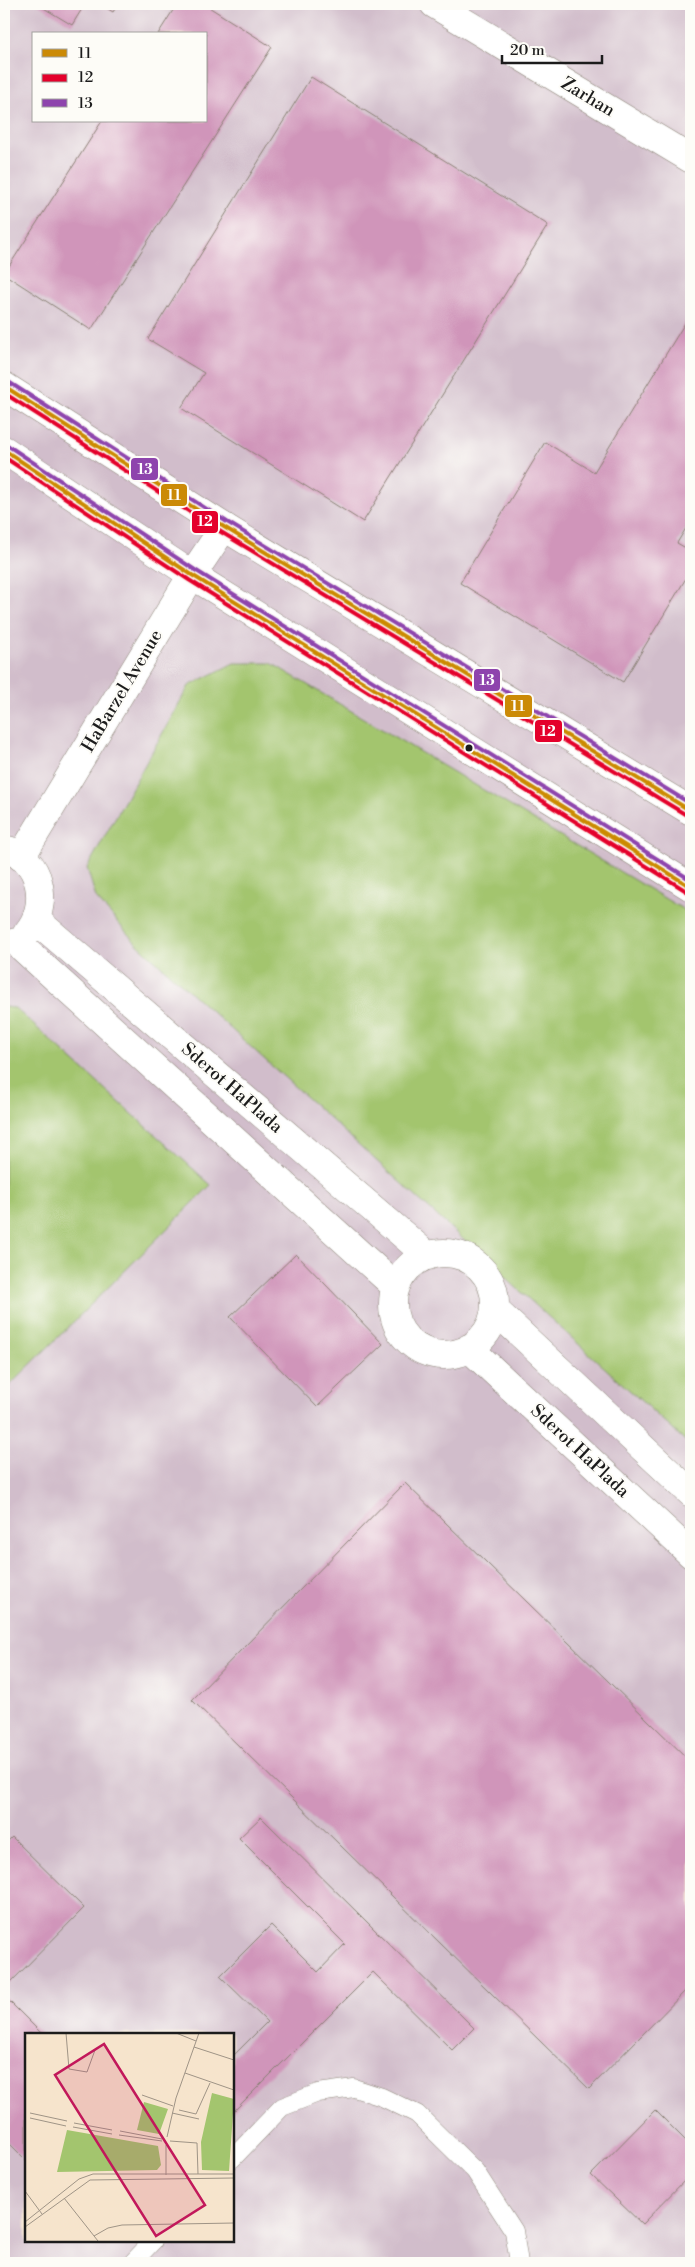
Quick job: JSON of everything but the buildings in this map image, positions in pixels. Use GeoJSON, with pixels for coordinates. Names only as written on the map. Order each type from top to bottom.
{"type":"FeatureCollection","features":[{"type":"Feature","properties":{"kind":"street","name":"Zarhan"},"geometry":{"type":"LineString","coordinates":[[434,4],[691,159]]}},
{"type":"Feature","properties":{"kind":"street"},"geometry":{"type":"LineString","coordinates":[[4,386],[224,527],[691,810]]}},
{"type":"Feature","properties":{"kind":"street"},"geometry":{"type":"LineString","coordinates":[[4,450],[192,575],[691,887]]}},
{"type":"Feature","properties":{"kind":"street","name":"HaBarzel Avenue"},"geometry":{"type":"LineString","coordinates":[[13,853],[224,527]]}},
{"type":"Feature","properties":{"kind":"street"},"geometry":{"type":"LineString","coordinates":[[10,944],[28,932],[36,920],[41,903],[40,886],[33,870],[13,853]]}},
{"type":"Feature","properties":{"kind":"street","name":"Sderot HaPlada"},"geometry":{"type":"LineString","coordinates":[[36,920],[428,1256]]}},
{"type":"Feature","properties":{"kind":"street","name":"Sderot HaPlada"},"geometry":{"type":"LineString","coordinates":[[10,944],[396,1287]]}},
{"type":"Feature","properties":{"kind":"street"},"geometry":{"type":"LineString","coordinates":[[445,1253],[461,1256],[475,1263],[488,1277],[494,1293],[495,1310],[490,1326],[482,1338],[469,1348],[455,1354],[425,1351],[411,1343],[401,1331],[395,1317],[393,1302],[396,1287],[404,1273],[414,1262],[428,1256],[445,1253]]}},
{"type":"Feature","properties":{"kind":"street"},"geometry":{"type":"LineString","coordinates":[[495,1310],[691,1493]]}},
{"type":"Feature","properties":{"kind":"street","name":"Sderot HaPlada"},"geometry":{"type":"LineString","coordinates":[[469,1348],[691,1554]]}},
{"type":"Feature","properties":{"kind":"lane"},"geometry":{"type":"LineString","coordinates":[[234,2157],[282,2107],[318,2093],[354,2088],[382,2097],[417,2114],[475,2171],[514,2231],[519,2263]]}},
{"type":"Feature","properties":{"kind":"lane"},"geometry":{"type":"LineString","coordinates":[[132,2262],[152,2242]]}},
{"type":"Feature","properties":{"kind":"shaded area"},"geometry":{"type":"Polygon","coordinates":[[[4,4],[691,4],[691,2263],[4,2263],[4,4]]]}},
{"type":"Feature","properties":{"kind":"green space"},"geometry":{"type":"Polygon","coordinates":[[[234,663],[271,663],[691,914],[691,1446],[135,942],[96,898],[87,868],[189,686],[234,663]]]}},
{"type":"Feature","properties":{"kind":"green space"},"geometry":{"type":"Polygon","coordinates":[[[4,1007],[15,1008],[211,1185],[4,1391],[4,1007]]]}},
{"type":"Feature","properties":{"kind":"transit line","name":"13"},"geometry":{"type":"LineString","coordinates":[[7,381],[227,522],[691,804]]}},
{"type":"Feature","properties":{"kind":"transit line","name":"11"},"geometry":{"type":"LineString","coordinates":[[4,386],[224,527],[691,811]]}},
{"type":"Feature","properties":{"kind":"transit line","name":"12"},"geometry":{"type":"LineString","coordinates":[[4,393],[221,532],[688,816]]}},
{"type":"Feature","properties":{"kind":"transit line","name":"13"},"geometry":{"type":"LineString","coordinates":[[7,445],[195,570],[691,880]]}},
{"type":"Feature","properties":{"kind":"transit line","name":"11"},"geometry":{"type":"LineString","coordinates":[[4,450],[192,575],[691,887]]}},
{"type":"Feature","properties":{"kind":"transit line","name":"12"},"geometry":{"type":"LineString","coordinates":[[4,457],[189,580],[688,892]]}}]}
